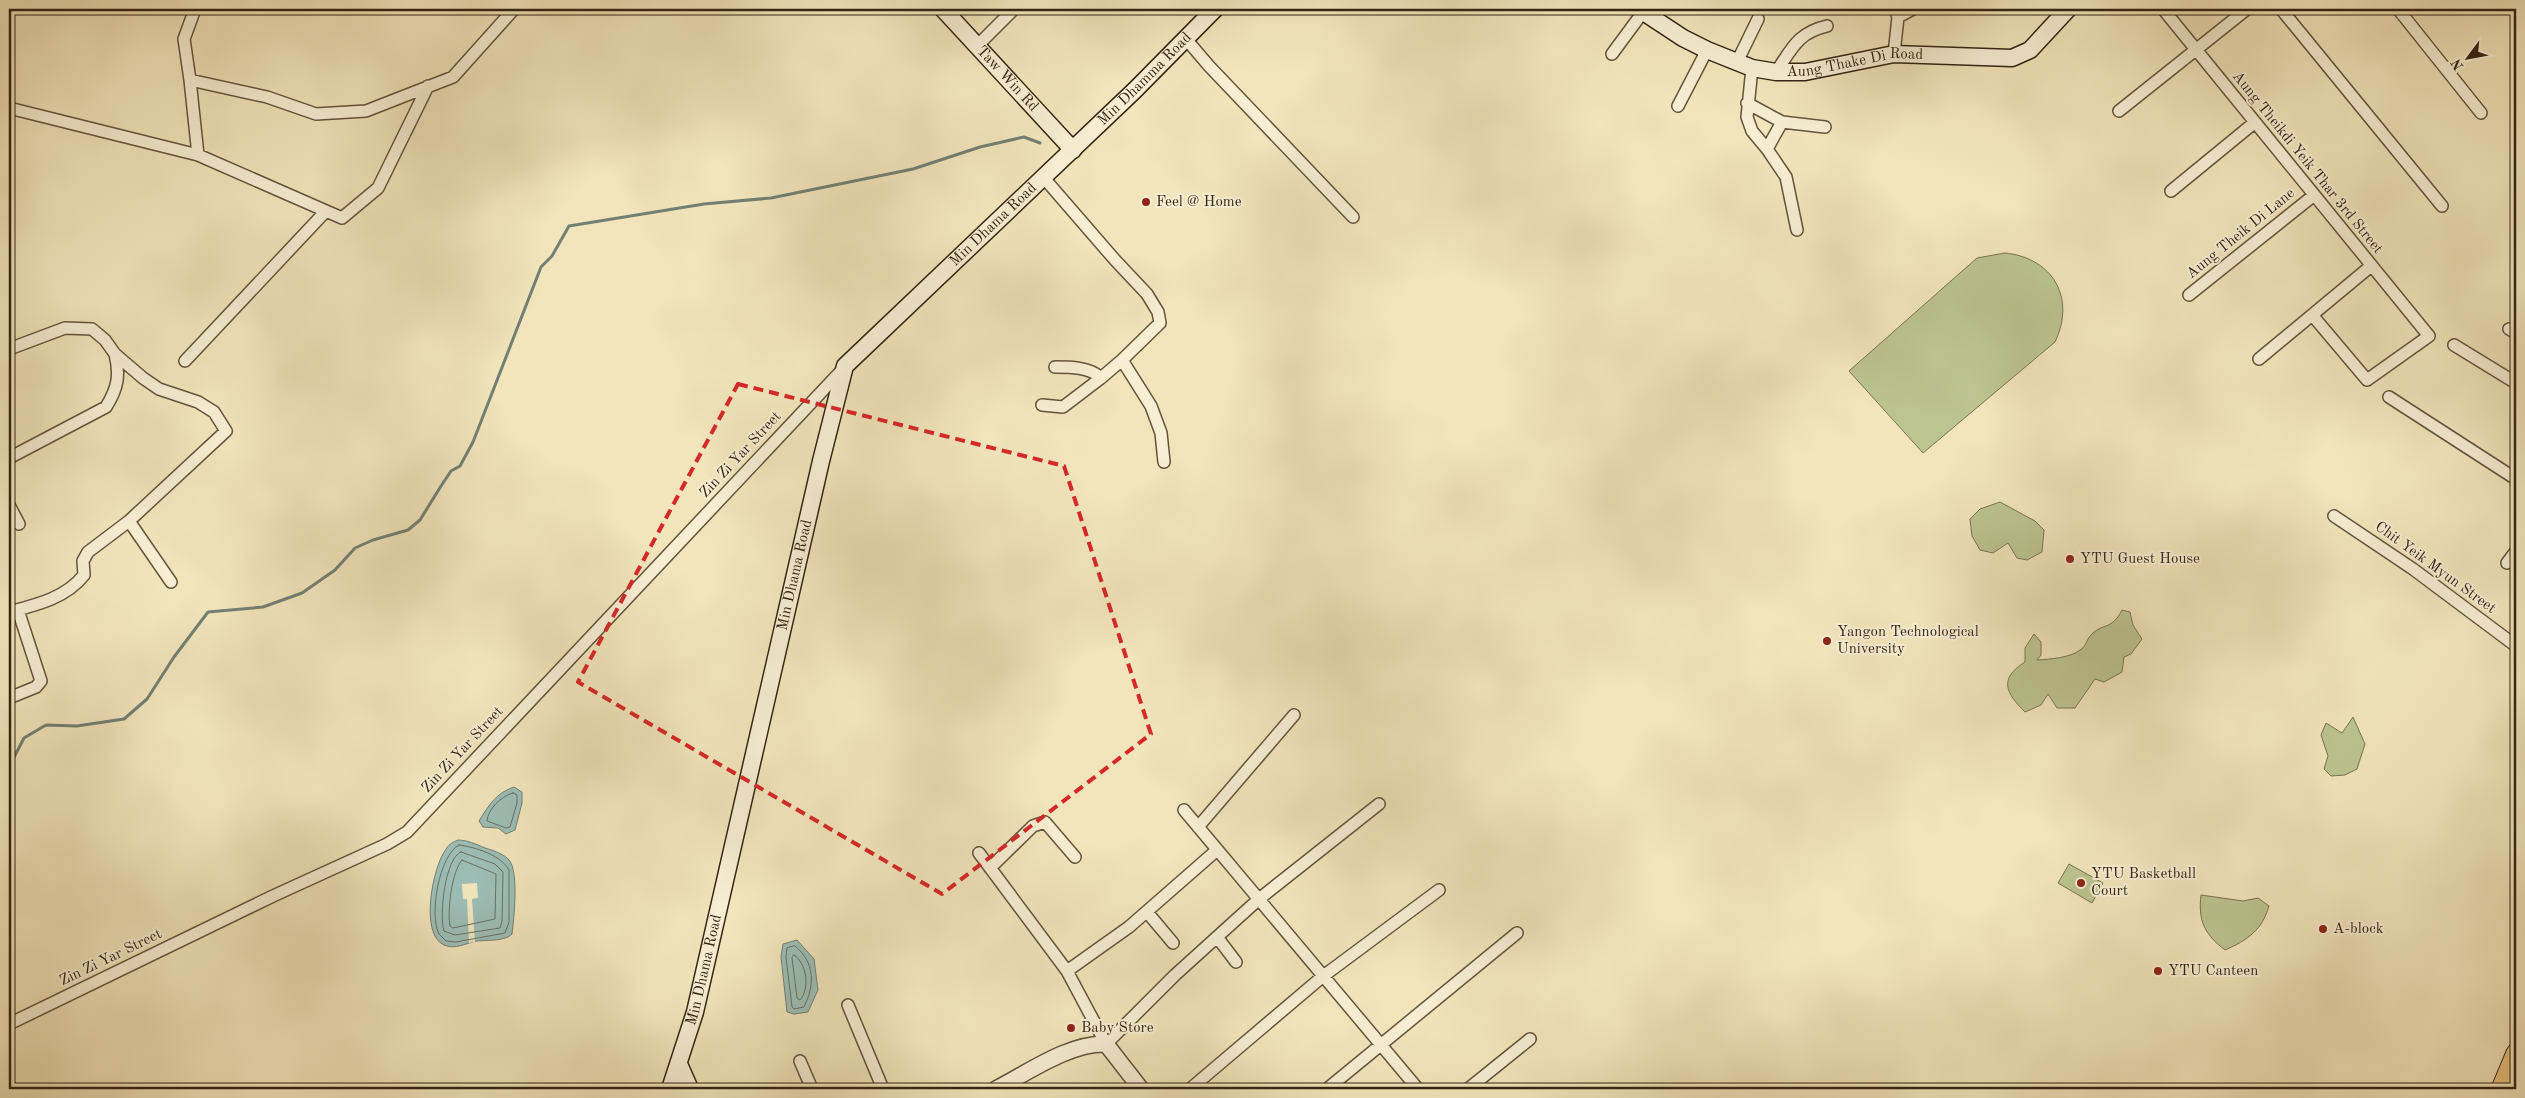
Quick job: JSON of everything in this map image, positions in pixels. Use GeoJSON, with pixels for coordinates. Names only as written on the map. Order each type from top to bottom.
{"type":"FeatureCollection","features":[{"type":"Feature","properties":{"kind":"main road","name":"Taw Win Rd"},"geometry":{"type":"LineString","coordinates":[[943,9],[1073,150]]}},
{"type":"Feature","properties":{"kind":"main road","name":"Min Dhamma Road"},"geometry":{"type":"LineString","coordinates":[[1073,150],[1215,9]]}},
{"type":"Feature","properties":{"kind":"main road","name":"Aung Thake Di Road"},"geometry":{"type":"LineString","coordinates":[[1641,10],[1683,38],[1745,65],[1776,72],[1805,72],[1894,54],[2012,58],[2030,50],[2068,9]]}},
{"type":"Feature","properties":{"kind":"main road","name":"Min Dhama Road"},"geometry":{"type":"LineString","coordinates":[[670,1089],[695,1012],[821,460],[845,366],[1073,150]]}},
{"type":"Feature","properties":{"kind":"main road"},"geometry":{"type":"LineString","coordinates":[[2501,1089],[2516,1053]]}},
{"type":"Feature","properties":{"kind":"main road"},"geometry":{"type":"LineString","coordinates":[[679,1064],[690,1089]]}},
{"type":"Feature","properties":{"kind":"street"},"geometry":{"type":"LineString","coordinates":[[195,9],[184,39],[198,155]]}},
{"type":"Feature","properties":{"kind":"street"},"geometry":{"type":"LineString","coordinates":[[190,80],[267,97],[316,114],[366,111],[452,77],[514,9]]}},
{"type":"Feature","properties":{"kind":"street"},"geometry":{"type":"LineString","coordinates":[[978,46],[1014,9]]}},
{"type":"Feature","properties":{"kind":"street"},"geometry":{"type":"LineString","coordinates":[[1894,54],[1897,13],[1914,9]]}},
{"type":"Feature","properties":{"kind":"street","name":"Aung Theikdi Yeik Thar 3rd Street"},"geometry":{"type":"LineString","coordinates":[[2163,9],[2313,196],[2429,336],[2367,380],[2313,316]]}},
{"type":"Feature","properties":{"kind":"street"},"geometry":{"type":"LineString","coordinates":[[2119,111],[2247,9]]}},
{"type":"Feature","properties":{"kind":"street"},"geometry":{"type":"LineString","coordinates":[[2281,9],[2442,206]]}},
{"type":"Feature","properties":{"kind":"street"},"geometry":{"type":"LineString","coordinates":[[2398,9],[2481,113]]}},
{"type":"Feature","properties":{"kind":"street"},"geometry":{"type":"LineString","coordinates":[[1612,54],[1641,10]]}},
{"type":"Feature","properties":{"kind":"street"},"geometry":{"type":"LineString","coordinates":[[1758,19],[1745,65],[1747,118],[1752,131],[1786,177],[1797,230]]}},
{"type":"Feature","properties":{"kind":"street"},"geometry":{"type":"LineString","coordinates":[[1776,72],[1800,37],[1813,29],[1827,26]]}},
{"type":"Feature","properties":{"kind":"street"},"geometry":{"type":"LineString","coordinates":[[1186,38],[1209,66],[1353,217]]}},
{"type":"Feature","properties":{"kind":"street"},"geometry":{"type":"LineString","coordinates":[[1678,106],[1707,50]]}},
{"type":"Feature","properties":{"kind":"street"},"geometry":{"type":"LineString","coordinates":[[9,108],[198,155],[342,218],[378,188],[428,86]]}},
{"type":"Feature","properties":{"kind":"street"},"geometry":{"type":"LineString","coordinates":[[1747,103],[1782,122],[1825,127]]}},
{"type":"Feature","properties":{"kind":"street"},"geometry":{"type":"LineString","coordinates":[[1767,149],[1782,122]]}},
{"type":"Feature","properties":{"kind":"street"},"geometry":{"type":"LineString","coordinates":[[2171,191],[2254,123]]}},
{"type":"Feature","properties":{"kind":"street"},"geometry":{"type":"LineString","coordinates":[[1042,405],[1062,407],[1122,360],[1160,323],[1158,312],[1147,294],[1044,178]]}},
{"type":"Feature","properties":{"kind":"street","name":"Aung Theik Di Lane"},"geometry":{"type":"LineString","coordinates":[[2188,295],[2313,196]]}},
{"type":"Feature","properties":{"kind":"street"},"geometry":{"type":"LineString","coordinates":[[185,361],[326,211]]}},
{"type":"Feature","properties":{"kind":"street"},"geometry":{"type":"LineString","coordinates":[[2259,359],[2371,266]]}},
{"type":"Feature","properties":{"kind":"street"},"geometry":{"type":"LineString","coordinates":[[9,349],[65,328],[82,327],[92,329],[105,340],[115,354],[159,389],[198,402],[214,412],[226,431],[129,521],[88,552],[83,561],[84,575],[75,586],[65,594],[14,611],[41,681],[36,687],[9,698]]}},
{"type":"Feature","properties":{"kind":"street"},"geometry":{"type":"LineString","coordinates":[[2454,345],[2516,383]]}},
{"type":"Feature","properties":{"kind":"street"},"geometry":{"type":"LineString","coordinates":[[9,458],[106,407],[115,392],[119,372],[115,354]]}},
{"type":"Feature","properties":{"kind":"street"},"geometry":{"type":"LineString","coordinates":[[1122,360],[1152,406],[1161,433],[1164,462]]}},
{"type":"Feature","properties":{"kind":"street","name":"Zin Zi Yar Street"},"geometry":{"type":"LineString","coordinates":[[9,1024],[273,896],[387,844],[407,832],[845,366]]}},
{"type":"Feature","properties":{"kind":"street"},"geometry":{"type":"LineString","coordinates":[[1055,367],[1074,367],[1097,374],[1101,378]]}},
{"type":"Feature","properties":{"kind":"street"},"geometry":{"type":"LineString","coordinates":[[2388,397],[2516,479]]}},
{"type":"Feature","properties":{"kind":"street"},"geometry":{"type":"LineString","coordinates":[[9,505],[19,524]]}},
{"type":"Feature","properties":{"kind":"street","name":"Chit Yeik Myun Street"},"geometry":{"type":"LineString","coordinates":[[2334,516],[2405,563],[2516,646]]}},
{"type":"Feature","properties":{"kind":"street"},"geometry":{"type":"LineString","coordinates":[[129,521],[171,582]]}},
{"type":"Feature","properties":{"kind":"street"},"geometry":{"type":"LineString","coordinates":[[2507,563],[2516,552]]}},
{"type":"Feature","properties":{"kind":"street"},"geometry":{"type":"LineString","coordinates":[[1198,827],[1294,715]]}},
{"type":"Feature","properties":{"kind":"street"},"geometry":{"type":"LineString","coordinates":[[996,1089],[1075,1048],[1092,1043],[1106,1044],[1259,899],[1380,804]]}},
{"type":"Feature","properties":{"kind":"street"},"geometry":{"type":"LineString","coordinates":[[1184,810],[1322,977],[1418,1089]]}},
{"type":"Feature","properties":{"kind":"street"},"geometry":{"type":"LineString","coordinates":[[990,868],[1033,826],[1045,822],[1076,857]]}},
{"type":"Feature","properties":{"kind":"street"},"geometry":{"type":"LineString","coordinates":[[1067,971],[1129,927],[1218,850]]}},
{"type":"Feature","properties":{"kind":"street"},"geometry":{"type":"LineString","coordinates":[[979,853],[1067,971],[1106,1044],[1141,1089]]}},
{"type":"Feature","properties":{"kind":"street"},"geometry":{"type":"LineString","coordinates":[[1190,1089],[1322,977],[1439,890]]}},
{"type":"Feature","properties":{"kind":"street"},"geometry":{"type":"LineString","coordinates":[[1147,912],[1173,943]]}},
{"type":"Feature","properties":{"kind":"street"},"geometry":{"type":"LineString","coordinates":[[1328,1089],[1517,933]]}},
{"type":"Feature","properties":{"kind":"street"},"geometry":{"type":"LineString","coordinates":[[1217,937],[1236,962]]}},
{"type":"Feature","properties":{"kind":"street"},"geometry":{"type":"LineString","coordinates":[[848,1005],[883,1089]]}},
{"type":"Feature","properties":{"kind":"street"},"geometry":{"type":"LineString","coordinates":[[1468,1089],[1530,1039]]}},
{"type":"Feature","properties":{"kind":"street"},"geometry":{"type":"LineString","coordinates":[[800,1060],[812,1089]]}},
{"type":"Feature","properties":{"kind":"street"},"geometry":{"type":"LineString","coordinates":[[9,1084],[11,1089]]}},
{"type":"Feature","properties":{"kind":"highlighted area"},"geometry":{"type":"Polygon","coordinates":[[[738,384],[1064,466],[1151,734],[942,894],[578,682],[738,384]]]}},
{"type":"Feature","properties":{"kind":"green space"},"geometry":{"type":"Polygon","coordinates":[[[2005,253],[2022,256],[2036,263],[2056,283],[2061,296],[2063,310],[2061,326],[2055,342],[1923,453],[1849,371],[1977,258],[2005,253]]]}},
{"type":"Feature","properties":{"kind":"green space"},"geometry":{"type":"Polygon","coordinates":[[[2000,502],[2035,521],[2044,530],[2042,552],[2027,560],[2017,558],[2008,543],[1993,553],[1980,550],[1972,536],[1970,519],[1980,509],[2000,502]]]}},
{"type":"Feature","properties":{"kind":"green space"},"geometry":{"type":"Polygon","coordinates":[[[2122,610],[2130,612],[2133,625],[2142,639],[2131,654],[2124,657],[2122,672],[2104,682],[2095,679],[2075,708],[2057,708],[2048,694],[2041,705],[2025,712],[2013,699],[2008,686],[2008,680],[2016,668],[2025,662],[2025,648],[2034,634],[2041,642],[2041,655],[2037,660],[2054,659],[2076,653],[2082,649],[2092,634],[2115,621],[2122,610]]]}},
{"type":"Feature","properties":{"kind":"green space"},"geometry":{"type":"Polygon","coordinates":[[[2353,717],[2365,744],[2357,769],[2345,775],[2331,776],[2324,769],[2328,756],[2321,735],[2326,723],[2342,733],[2353,717]]]}},
{"type":"Feature","properties":{"kind":"green space","name":"YTU Basketball Court"},"geometry":{"type":"Polygon","coordinates":[[[2069,864],[2103,883],[2092,903],[2058,883],[2069,864]]]}},
{"type":"Feature","properties":{"kind":"green space"},"geometry":{"type":"Polygon","coordinates":[[[2201,895],[2243,901],[2258,898],[2269,906],[2262,922],[2253,933],[2225,950],[2212,938],[2204,926],[2200,904],[2201,895]]]}},
{"type":"Feature","properties":{"kind":"water"},"geometry":{"type":"Polygon","coordinates":[[[514,787],[522,792],[522,803],[515,830],[506,834],[498,828],[483,827],[479,821],[490,805],[502,793],[514,787]]]}},
{"type":"Feature","properties":{"kind":"water"},"geometry":{"type":"Polygon","coordinates":[[[458,840],[472,842],[498,852],[509,860],[514,874],[515,907],[512,934],[508,937],[497,940],[477,941],[452,947],[444,945],[436,938],[430,914],[433,884],[441,858],[446,849],[451,843],[458,840]]]}},
{"type":"Feature","properties":{"kind":"water"},"geometry":{"type":"Polygon","coordinates":[[[797,940],[814,959],[818,990],[808,1012],[794,1014],[787,1012],[781,957],[783,944],[797,940]]]}},
{"type":"Feature","properties":{"kind":"pier"},"geometry":{"type":"Polygon","coordinates":[[[477,883],[478,898],[472,899],[475,942],[469,943],[467,899],[463,899],[462,884],[477,883]]]}},
{"type":"Feature","properties":{"kind":"waterway"},"geometry":{"type":"LineString","coordinates":[[9,767],[24,738],[46,725],[77,726],[124,719],[147,699],[174,657],[208,612],[263,607],[302,593],[335,570],[355,548],[373,540],[408,530],[420,520],[451,471],[460,466],[473,442],[541,267],[552,256],[569,226],[704,204],[771,198],[913,169],[980,147],[1024,137],[1040,143]]}},
{"type":"Feature","properties":{"kind":"place","name":"Feel @ Home"},"geometry":{"type":"Point","coordinates":[1146,202]}},
{"type":"Feature","properties":{"kind":"place","name":"YTU Guest House"},"geometry":{"type":"Point","coordinates":[2070,559]}},
{"type":"Feature","properties":{"kind":"place","name":"Yangon Technological University"},"geometry":{"type":"Point","coordinates":[1827,641]}},
{"type":"Feature","properties":{"kind":"place","name":"YTU Basketball Court"},"geometry":{"type":"Point","coordinates":[2081,883]}},
{"type":"Feature","properties":{"kind":"place","name":"A-block"},"geometry":{"type":"Point","coordinates":[2323,929]}},
{"type":"Feature","properties":{"kind":"place","name":"YTU Canteen"},"geometry":{"type":"Point","coordinates":[2158,971]}},
{"type":"Feature","properties":{"kind":"place","name":"Baby Store"},"geometry":{"type":"Point","coordinates":[1071,1028]}}]}
